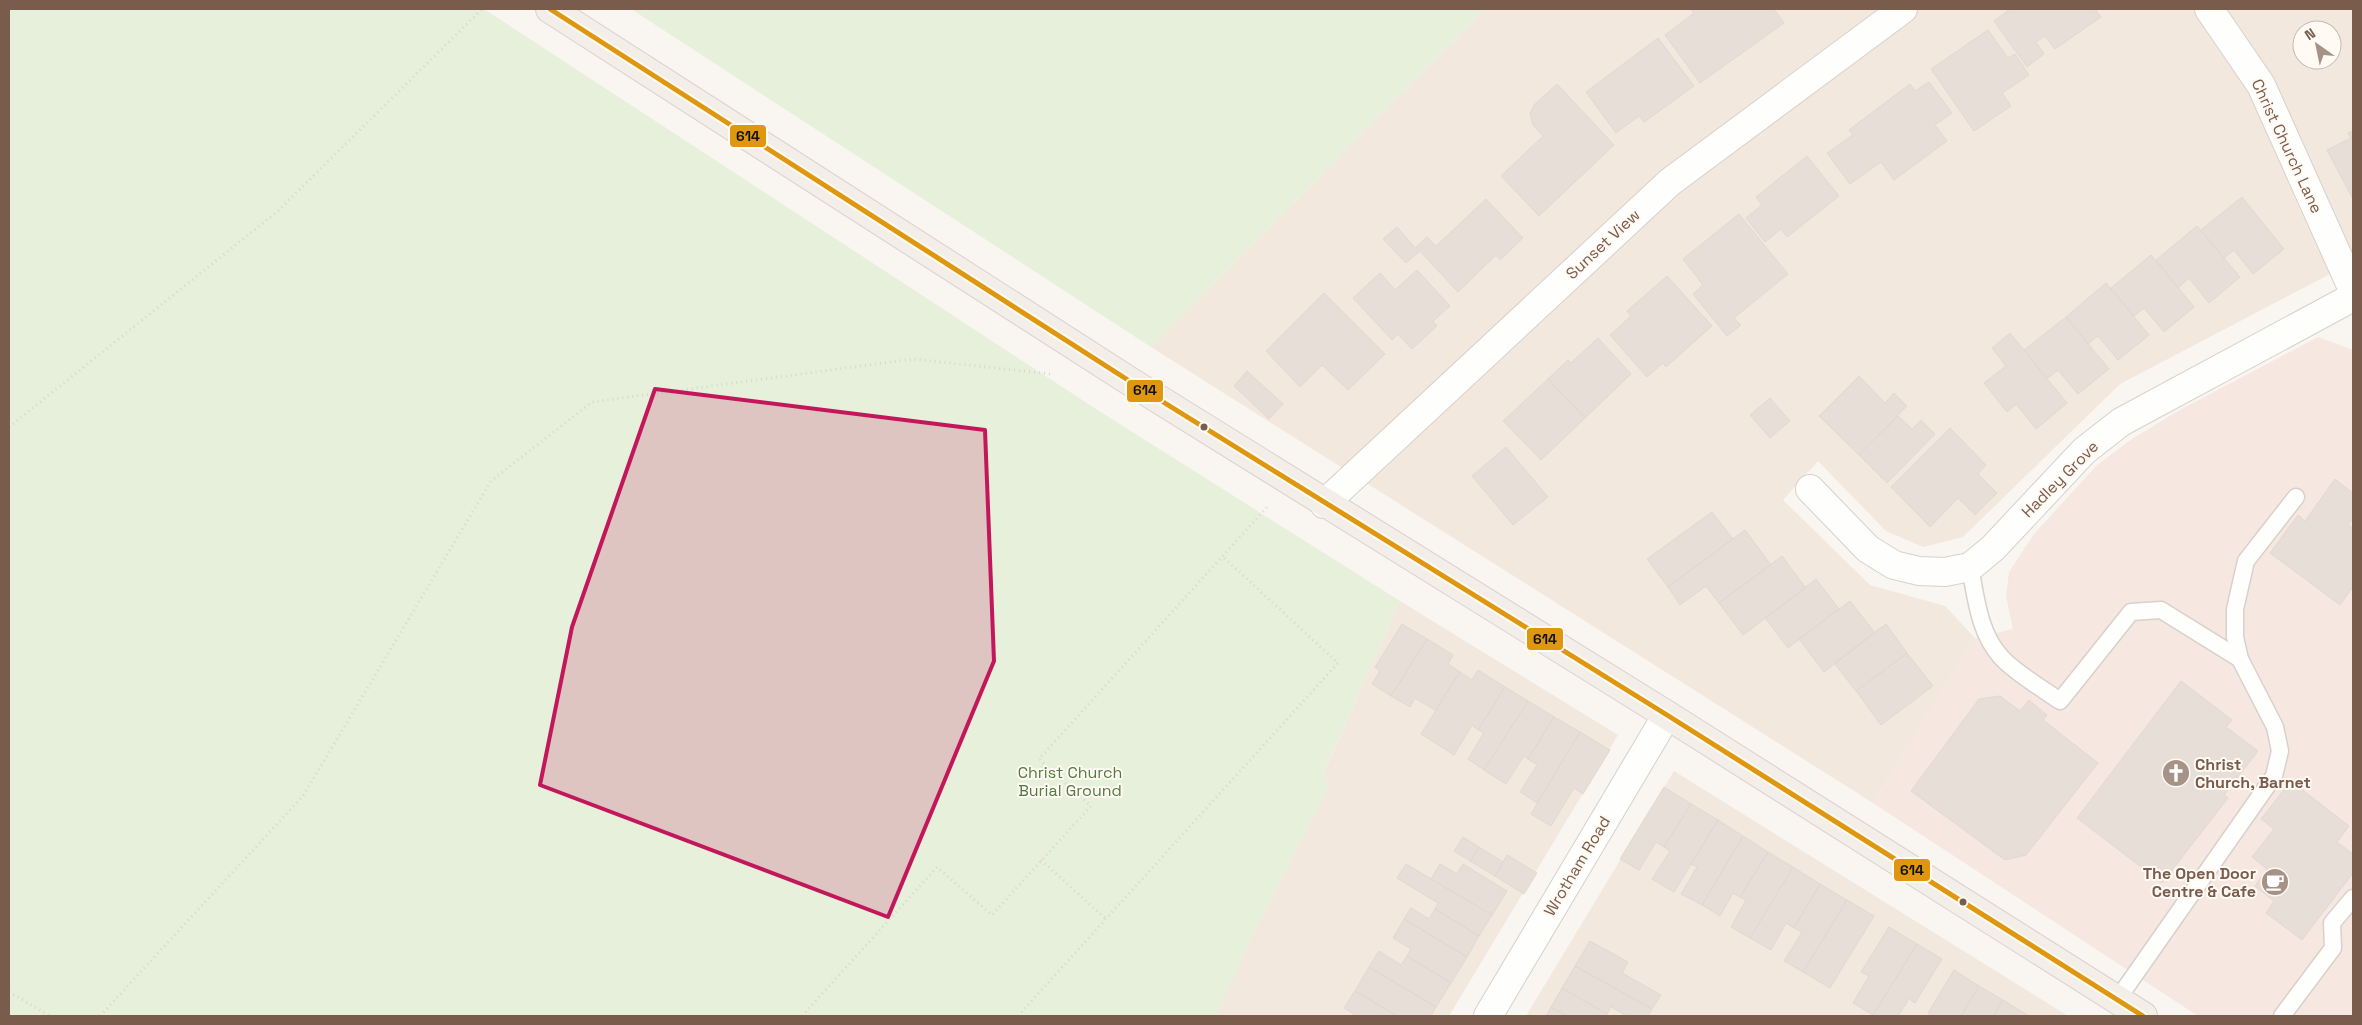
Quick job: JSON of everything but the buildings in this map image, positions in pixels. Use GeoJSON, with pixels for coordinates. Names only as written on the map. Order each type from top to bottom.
{"type":"FeatureCollection","features":[{"type":"Feature","properties":{"kind":"main road"},"geometry":{"type":"LineString","coordinates":[[550,9],[1289,482],[1667,715],[2143,1016]]}},
{"type":"Feature","properties":{"kind":"street","name":"Sunset View"},"geometry":{"type":"LineString","coordinates":[[1324,504],[1670,182],[1903,9]]}},
{"type":"Feature","properties":{"kind":"street","name":"Christ Church Lane"},"geometry":{"type":"LineString","coordinates":[[2209,9],[2261,85],[2353,290]]}},
{"type":"Feature","properties":{"kind":"street","name":"Hadley Grove"},"geometry":{"type":"LineString","coordinates":[[1810,489],[1868,549],[1894,565],[1919,571],[1945,572],[1970,567],[1993,548],[2084,451],[2121,422],[2353,297]]}},
{"type":"Feature","properties":{"kind":"street","name":"Wrotham Road"},"geometry":{"type":"LineString","coordinates":[[1488,1016],[1667,715]]}},
{"type":"Feature","properties":{"kind":"lane"},"geometry":{"type":"LineString","coordinates":[[2117,1000],[2274,776],[2280,751],[2275,727],[2240,659],[2235,637],[2235,609],[2246,561],[2296,497]]}},
{"type":"Feature","properties":{"kind":"lane"},"geometry":{"type":"LineString","coordinates":[[1970,567],[1978,611],[1988,639],[2002,658],[2060,701],[2131,612],[2161,610],[2240,659]]}},
{"type":"Feature","properties":{"kind":"lane"},"geometry":{"type":"LineString","coordinates":[[2282,1016],[2333,948],[2332,923],[2353,898]]}},
{"type":"Feature","properties":{"kind":"path"},"geometry":{"type":"LineString","coordinates":[[9,427],[278,210],[482,9]]}},
{"type":"Feature","properties":{"kind":"path"},"geometry":{"type":"LineString","coordinates":[[100,1016],[303,796],[491,481],[592,402],[913,359],[1052,374]]}},
{"type":"Feature","properties":{"kind":"path"},"geometry":{"type":"LineString","coordinates":[[802,1016],[938,866],[992,915],[1091,806],[1039,759],[1289,482]]}},
{"type":"Feature","properties":{"kind":"path"},"geometry":{"type":"LineString","coordinates":[[1018,1016],[1338,663],[1222,556]]}},
{"type":"Feature","properties":{"kind":"path"},"geometry":{"type":"LineString","coordinates":[[1041,860],[1106,919]]}},
{"type":"Feature","properties":{"kind":"path"},"geometry":{"type":"LineString","coordinates":[[9,992],[50,1016]]}},
{"type":"Feature","properties":{"kind":"highlighted area"},"geometry":{"type":"Polygon","coordinates":[[[655,389],[985,430],[994,661],[888,917],[540,785],[572,627],[655,389]]]}},
{"type":"Feature","properties":{"kind":"shaded area"},"geometry":{"type":"Polygon","coordinates":[[[1485,9],[2353,9],[2353,262],[2120,384],[1963,537],[1923,547],[1886,531],[1818,461],[1783,500],[1870,585],[1945,606],[1975,638],[1873,803],[1151,347],[1485,9]]]}},
{"type":"Feature","properties":{"kind":"shaded area"},"geometry":{"type":"Polygon","coordinates":[[[2318,337],[2353,350],[2353,1016],[2198,1016],[1873,803],[1975,638],[2013,629],[2006,596],[2009,572],[2034,534],[2097,465],[2132,439],[2178,411],[2318,337]]]}},
{"type":"Feature","properties":{"kind":"shaded area"},"geometry":{"type":"Polygon","coordinates":[[[1400,601],[1618,735],[1449,1016],[1216,1016],[1400,601]]]}},
{"type":"Feature","properties":{"kind":"shaded area"},"geometry":{"type":"Polygon","coordinates":[[[1674,771],[2068,1016],[1526,1016],[1674,771]]]}},
{"type":"Feature","properties":{"kind":"green space","name":"Christ Church Burial Ground"},"geometry":{"type":"Polygon","coordinates":[[[9,9],[484,9],[1096,409],[1400,601],[1323,774],[1329,786],[1252,937],[1216,1016],[9,1016],[9,9]]]}},
{"type":"Feature","properties":{"kind":"green space"},"geometry":{"type":"Polygon","coordinates":[[[631,9],[1485,9],[1151,347],[631,9]]]}},
{"type":"Feature","properties":{"kind":"transit line","name":"614"},"geometry":{"type":"LineString","coordinates":[[550,9],[1131,382],[1667,715],[2143,1016]]}},
{"type":"Feature","properties":{"kind":"place","name":"Christ Church, Barnet"},"geometry":{"type":"Point","coordinates":[2176,773]}},
{"type":"Feature","properties":{"kind":"place","name":"The Open Door Centre & Cafe"},"geometry":{"type":"Point","coordinates":[2275,882]}}]}
